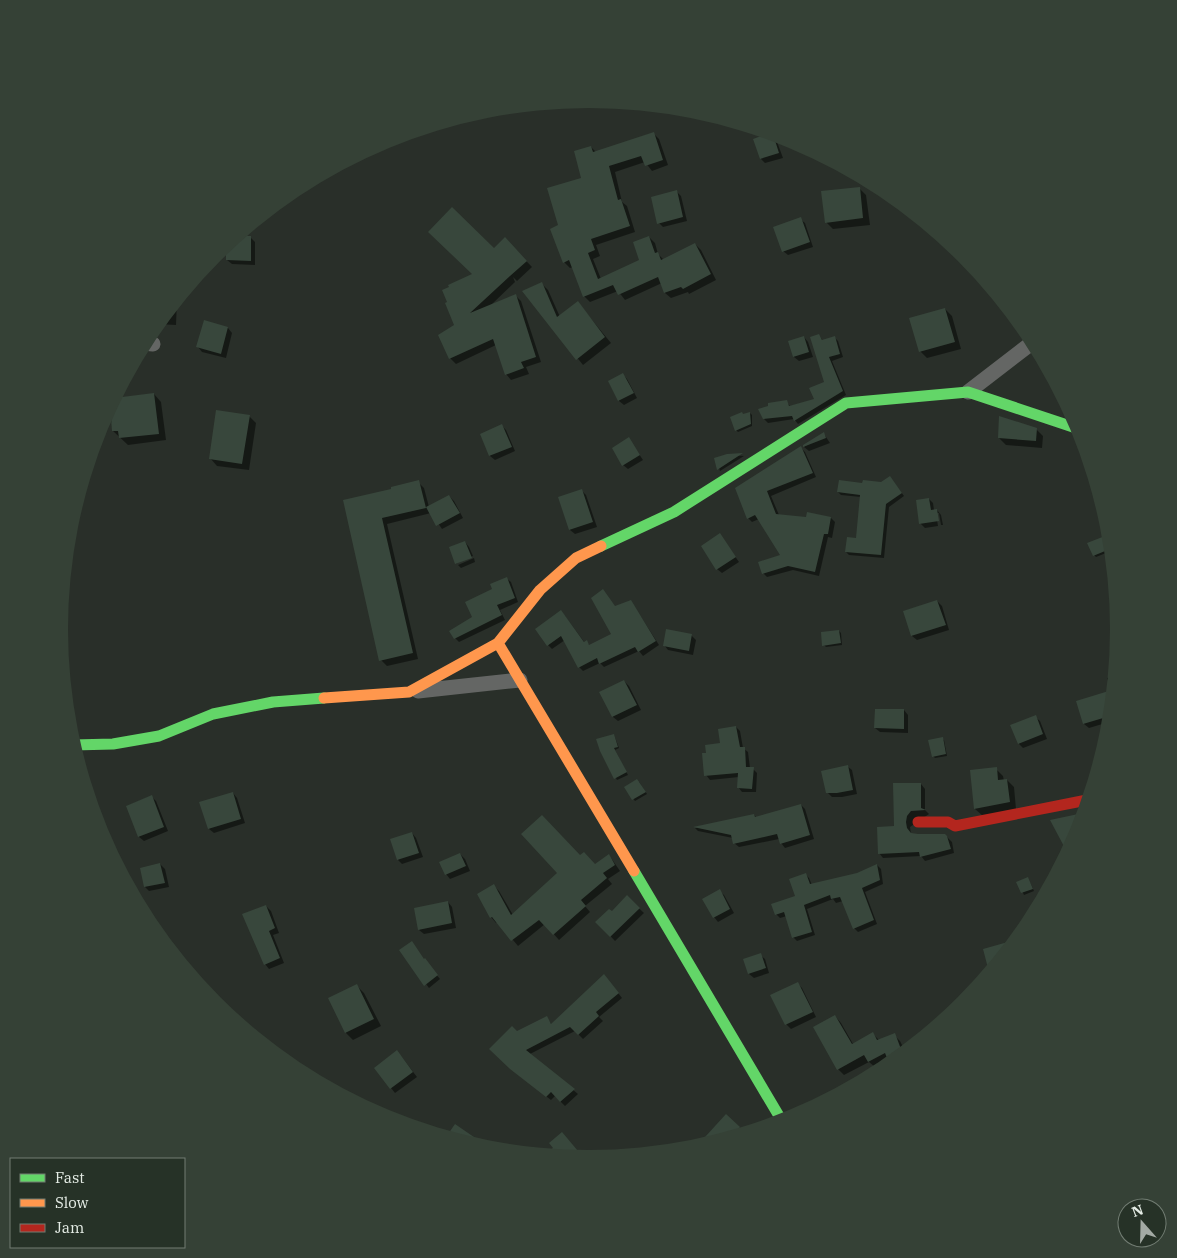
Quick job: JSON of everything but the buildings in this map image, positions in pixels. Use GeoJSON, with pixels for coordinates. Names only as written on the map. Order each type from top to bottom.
{"type":"FeatureCollection","features":[{"type":"Feature","properties":{"kind":"street"},"geometry":{"type":"LineString","coordinates":[[968,392],[1026,347]]}},
{"type":"Feature","properties":{"kind":"street"},"geometry":{"type":"LineString","coordinates":[[409,692],[498,643],[540,590],[576,558],[674,512],[846,403],[968,392],[1068,425]]}},
{"type":"Feature","properties":{"kind":"street"},"geometry":{"type":"LineString","coordinates":[[498,643],[778,1114]]}},
{"type":"Feature","properties":{"kind":"street"},"geometry":{"type":"LineString","coordinates":[[81,745],[113,744],[159,736],[213,714],[273,702],[409,692],[520,680]]}},
{"type":"Feature","properties":{"kind":"street"},"geometry":{"type":"LineString","coordinates":[[918,822],[948,822],[955,826],[1080,801]]}},
{"type":"Feature","properties":{"kind":"traffic: fast"},"geometry":{"type":"LineString","coordinates":[[601,546],[674,512],[846,403],[968,392],[1068,425]]}},
{"type":"Feature","properties":{"kind":"traffic: fast"},"geometry":{"type":"LineString","coordinates":[[81,745],[113,744],[159,736],[213,714],[273,702],[324,698]]}},
{"type":"Feature","properties":{"kind":"traffic: fast"},"geometry":{"type":"LineString","coordinates":[[634,871],[778,1114]]}},
{"type":"Feature","properties":{"kind":"traffic: slow"},"geometry":{"type":"LineString","coordinates":[[324,698],[409,692],[498,643],[540,590],[576,558],[601,546]]}},
{"type":"Feature","properties":{"kind":"traffic: slow"},"geometry":{"type":"LineString","coordinates":[[498,643],[634,871]]}},
{"type":"Feature","properties":{"kind":"traffic: jam"},"geometry":{"type":"LineString","coordinates":[[918,822],[948,822],[955,826],[1080,801]]}}]}
